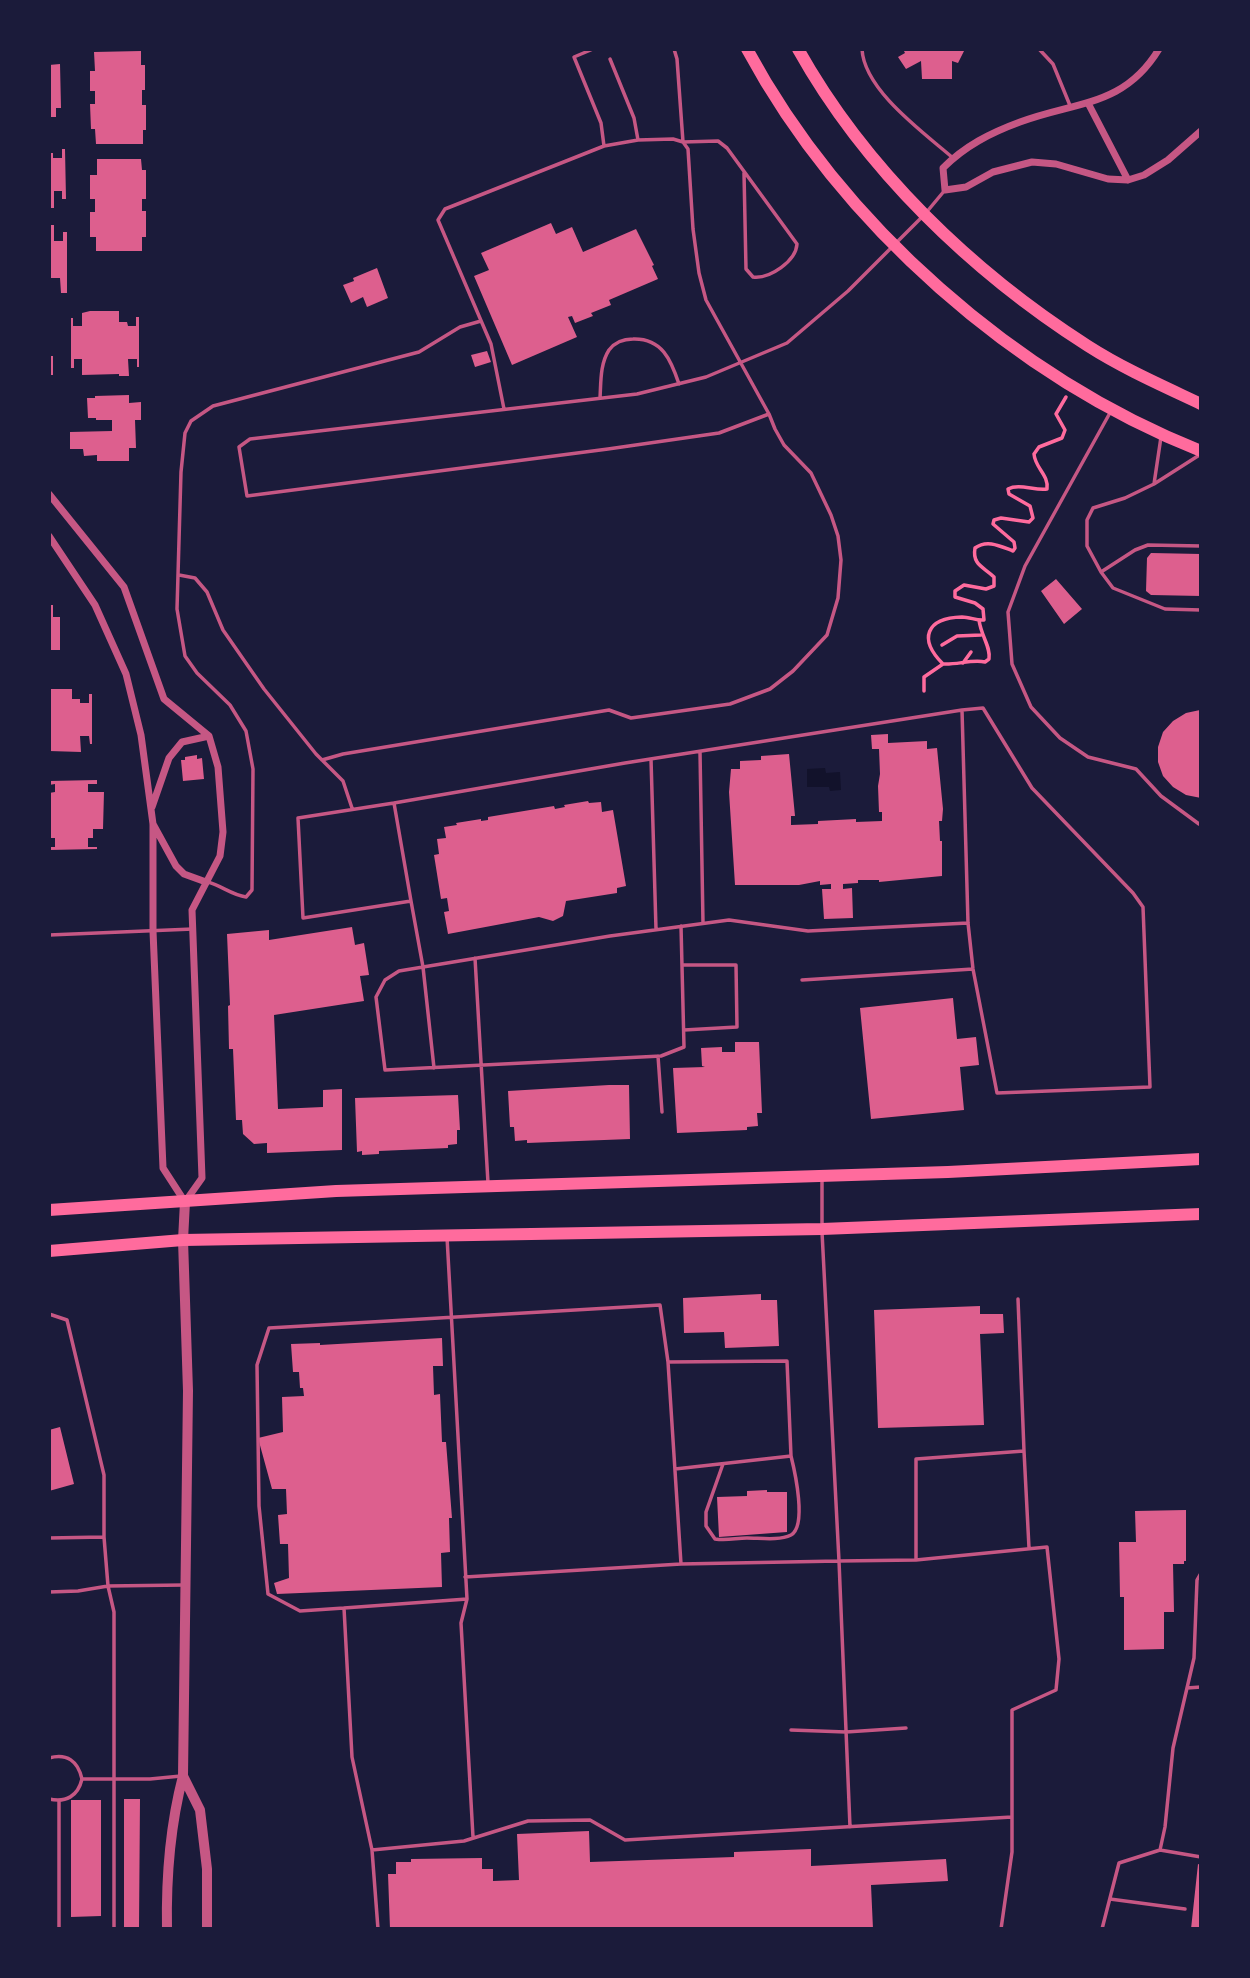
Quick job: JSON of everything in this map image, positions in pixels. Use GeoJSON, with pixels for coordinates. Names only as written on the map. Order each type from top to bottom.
{"type":"FeatureCollection","features":[{"type":"Feature","properties":{"kind":"main road"},"geometry":{"type":"LineString","coordinates":[[747,49],[814,152],[859,207],[968,313],[1033,362],[1072,386],[1162,435],[1201,452]]}},
{"type":"Feature","properties":{"kind":"main road"},"geometry":{"type":"LineString","coordinates":[[797,49],[873,158],[925,214],[1024,300],[1088,346],[1143,377],[1201,404]]}},
{"type":"Feature","properties":{"kind":"main road"},"geometry":{"type":"LineString","coordinates":[[49,1210],[336,1191],[1098,1166],[1201,1159]]}},
{"type":"Feature","properties":{"kind":"main road"},"geometry":{"type":"LineString","coordinates":[[49,1251],[183,1240],[822,1229],[1201,1214]]}},
{"type":"Feature","properties":{"kind":"street"},"geometry":{"type":"LineString","coordinates":[[1159,49],[1136,78],[1114,94],[1021,122],[978,139],[943,168],[945,190],[966,187],[993,172],[1032,162],[1056,164],[1108,179],[1128,180],[1144,175],[1167,160],[1201,131]]}},
{"type":"Feature","properties":{"kind":"street"},"geometry":{"type":"LineString","coordinates":[[1088,103],[1128,180]]}},
{"type":"Feature","properties":{"kind":"street"},"geometry":{"type":"LineString","coordinates":[[49,494],[124,587],[164,699],[209,736],[218,767],[222,832],[220,856],[192,910],[202,1178],[185,1202],[183,1240],[188,1391],[183,1776],[174,1809],[166,1887],[167,1929]]}},
{"type":"Feature","properties":{"kind":"street"},"geometry":{"type":"LineString","coordinates":[[49,536],[95,606],[126,674],[141,735],[152,809],[153,931],[163,1168],[185,1202]]}},
{"type":"Feature","properties":{"kind":"street"},"geometry":{"type":"LineString","coordinates":[[152,809],[169,758],[182,742],[209,736]]}},
{"type":"Feature","properties":{"kind":"street"},"geometry":{"type":"LineString","coordinates":[[152,824],[176,866],[184,874],[206,881]]}},
{"type":"Feature","properties":{"kind":"street"},"geometry":{"type":"LineString","coordinates":[[183,1776],[200,1810],[207,1869],[207,1929]]}},
{"type":"Feature","properties":{"kind":"lane"},"geometry":{"type":"LineString","coordinates":[[593,49],[574,57],[601,123],[604,146]]}},
{"type":"Feature","properties":{"kind":"lane"},"geometry":{"type":"LineString","coordinates":[[322,760],[343,754],[608,710],[631,719],[730,704],[770,689],[793,671],[827,635],[838,598],[841,560],[838,536],[811,473],[784,445],[706,300],[693,229],[688,149],[683,142],[674,49]]}},
{"type":"Feature","properties":{"kind":"lane"},"geometry":{"type":"LineString","coordinates":[[862,49],[862,58],[873,84],[953,158]]}},
{"type":"Feature","properties":{"kind":"lane"},"geometry":{"type":"LineString","coordinates":[[1039,49],[1053,64],[1071,108]]}},
{"type":"Feature","properties":{"kind":"lane"},"geometry":{"type":"LineString","coordinates":[[610,59],[634,118],[638,141]]}},
{"type":"Feature","properties":{"kind":"lane"},"geometry":{"type":"LineString","coordinates":[[504,409],[491,344],[438,220],[444,209],[604,146],[673,139],[683,142],[718,141],[727,148],[797,244],[796,253],[790,260],[761,278],[753,277],[746,269],[744,173]]}},
{"type":"Feature","properties":{"kind":"lane"},"geometry":{"type":"LineString","coordinates":[[769,414],[719,433],[247,496],[239,447],[250,439],[637,394],[679,384],[740,364],[787,343],[848,291],[925,214],[945,190]]}},
{"type":"Feature","properties":{"kind":"lane"},"geometry":{"type":"LineString","coordinates":[[206,881],[246,897],[252,890],[253,769],[246,731],[230,705],[197,673],[186,656],[177,608],[181,472],[185,433],[191,421],[213,406],[419,352],[460,327],[481,321]]}},
{"type":"Feature","properties":{"kind":"lane"},"geometry":{"type":"LineString","coordinates":[[600,398],[602,368],[608,351],[617,342],[628,339],[643,339],[664,351],[672,363],[679,384]]}},
{"type":"Feature","properties":{"kind":"lane"},"geometry":{"type":"LineString","coordinates":[[1112,409],[1025,566],[1008,612],[1012,664],[1031,706],[1060,738],[1088,757],[1136,769],[1161,796],[1201,823]]}},
{"type":"Feature","properties":{"kind":"lane"},"geometry":{"type":"LineString","coordinates":[[1154,484],[1162,435]]}},
{"type":"Feature","properties":{"kind":"lane"},"geometry":{"type":"LineString","coordinates":[[1201,452],[1154,484],[1125,498],[1093,508],[1087,520],[1087,546],[1113,588],[1165,608],[1201,610]]}},
{"type":"Feature","properties":{"kind":"lane"},"geometry":{"type":"LineString","coordinates":[[1101,572],[1135,550],[1148,545],[1201,546]]}},
{"type":"Feature","properties":{"kind":"lane"},"geometry":{"type":"LineString","coordinates":[[179,575],[195,578],[207,592],[222,630],[264,689],[322,760],[343,781],[352,808]]}},
{"type":"Feature","properties":{"kind":"lane"},"geometry":{"type":"LineString","coordinates":[[411,901],[303,918],[298,818],[652,759],[962,710],[983,708],[1032,788],[1133,892],[1143,906],[1150,1087],[997,1093],[973,968],[968,923],[962,710]]}},
{"type":"Feature","properties":{"kind":"lane"},"geometry":{"type":"LineString","coordinates":[[700,752],[703,923]]}},
{"type":"Feature","properties":{"kind":"lane"},"geometry":{"type":"LineString","coordinates":[[652,759],[656,929]]}},
{"type":"Feature","properties":{"kind":"lane"},"geometry":{"type":"LineString","coordinates":[[394,803],[423,967],[434,1068]]}},
{"type":"Feature","properties":{"kind":"lane"},"geometry":{"type":"LineString","coordinates":[[681,926],[684,1047],[658,1056],[385,1070],[376,997],[385,979],[399,971],[656,929],[729,920],[808,931],[968,923]]}},
{"type":"Feature","properties":{"kind":"lane"},"geometry":{"type":"LineString","coordinates":[[49,935],[193,929]]}},
{"type":"Feature","properties":{"kind":"lane"},"geometry":{"type":"LineString","coordinates":[[475,958],[489,1186]]}},
{"type":"Feature","properties":{"kind":"lane"},"geometry":{"type":"LineString","coordinates":[[682,965],[736,965],[737,1027],[684,1030]]}},
{"type":"Feature","properties":{"kind":"lane"},"geometry":{"type":"LineString","coordinates":[[802,980],[973,968]]}},
{"type":"Feature","properties":{"kind":"lane"},"geometry":{"type":"LineString","coordinates":[[658,1056],[662,1112]]}},
{"type":"Feature","properties":{"kind":"lane"},"geometry":{"type":"LineString","coordinates":[[822,1175],[822,1229],[850,1827]]}},
{"type":"Feature","properties":{"kind":"lane"},"geometry":{"type":"LineString","coordinates":[[447,1235],[467,1599],[461,1623],[473,1838]]}},
{"type":"Feature","properties":{"kind":"lane"},"geometry":{"type":"LineString","coordinates":[[1018,1299],[1028,1548]]}},
{"type":"Feature","properties":{"kind":"lane"},"geometry":{"type":"LineString","coordinates":[[467,1599],[300,1611],[268,1594],[259,1506],[257,1364],[269,1328],[660,1305],[668,1362],[681,1564]]}},
{"type":"Feature","properties":{"kind":"lane"},"geometry":{"type":"LineString","coordinates":[[49,1314],[67,1320],[104,1475],[104,1537],[108,1586],[114,1612],[114,1929]]}},
{"type":"Feature","properties":{"kind":"lane"},"geometry":{"type":"LineString","coordinates":[[668,1362],[787,1361],[791,1457],[798,1492],[797,1530],[789,1536],[764,1539],[715,1539],[706,1526],[706,1512],[723,1464]]}},
{"type":"Feature","properties":{"kind":"lane"},"geometry":{"type":"LineString","coordinates":[[916,1560],[916,1460],[1024,1451]]}},
{"type":"Feature","properties":{"kind":"lane"},"geometry":{"type":"LineString","coordinates":[[676,1469],[791,1457]]}},
{"type":"Feature","properties":{"kind":"lane"},"geometry":{"type":"LineString","coordinates":[[49,1538],[104,1537]]}},
{"type":"Feature","properties":{"kind":"lane"},"geometry":{"type":"LineString","coordinates":[[466,1577],[681,1564],[916,1560],[1047,1546],[1059,1659],[1056,1690],[1012,1710],[1012,1852],[1001,1929]]}},
{"type":"Feature","properties":{"kind":"lane"},"geometry":{"type":"LineString","coordinates":[[1160,1850],[1173,1748],[1194,1658],[1197,1580],[1201,1573]]}},
{"type":"Feature","properties":{"kind":"lane"},"geometry":{"type":"LineString","coordinates":[[49,1592],[108,1586],[187,1585]]}},
{"type":"Feature","properties":{"kind":"lane"},"geometry":{"type":"LineString","coordinates":[[344,1608],[352,1757],[372,1850],[378,1929]]}},
{"type":"Feature","properties":{"kind":"lane"},"geometry":{"type":"LineString","coordinates":[[1187,1688],[1201,1687]]}},
{"type":"Feature","properties":{"kind":"lane"},"geometry":{"type":"LineString","coordinates":[[792,1730],[846,1732],[906,1728]]}},
{"type":"Feature","properties":{"kind":"lane"},"geometry":{"type":"LineString","coordinates":[[49,1758],[59,1755],[68,1757],[75,1762],[82,1779],[75,1795],[67,1800],[49,1799]]}},
{"type":"Feature","properties":{"kind":"lane"},"geometry":{"type":"LineString","coordinates":[[82,1779],[183,1776]]}},
{"type":"Feature","properties":{"kind":"lane"},"geometry":{"type":"LineString","coordinates":[[59,1801],[60,1929]]}},
{"type":"Feature","properties":{"kind":"lane"},"geometry":{"type":"LineString","coordinates":[[372,1850],[473,1838],[528,1821],[590,1820],[625,1840],[1012,1817]]}},
{"type":"Feature","properties":{"kind":"lane"},"geometry":{"type":"LineString","coordinates":[[1102,1929],[1119,1863],[1160,1850],[1201,1857]]}},
{"type":"Feature","properties":{"kind":"lane"},"geometry":{"type":"LineString","coordinates":[[1110,1899],[1185,1909]]}},
{"type":"Feature","properties":{"kind":"path"},"geometry":{"type":"LineString","coordinates":[[943,664],[931,652],[929,635],[934,625],[946,619],[961,617],[984,620],[983,610],[975,603],[955,597],[955,591],[964,585],[986,589],[994,586],[994,577],[978,565],[974,555],[975,548],[982,543],[1013,551],[1016,548],[1014,542],[993,524],[994,520],[1001,518],[1028,522],[1033,519],[1030,506],[1009,494],[1008,489],[1016,486],[1037,491],[1047,489],[1046,478],[1036,465],[1034,454],[1039,447],[1062,438],[1065,430],[1056,414],[1072,386]]}},
{"type":"Feature","properties":{"kind":"path"},"geometry":{"type":"LineString","coordinates":[[924,691],[924,677],[943,664],[981,660],[985,662],[989,659],[990,649],[981,635],[979,620]]}},
{"type":"Feature","properties":{"kind":"path"},"geometry":{"type":"LineString","coordinates":[[942,645],[957,636],[981,635]]}},
{"type":"Feature","properties":{"kind":"path"},"geometry":{"type":"LineString","coordinates":[[963,663],[971,652]]}},
{"type":"Feature","properties":{"kind":"shaded area"},"geometry":{"type":"Polygon","coordinates":[[[825,768],[826,773],[840,772],[841,790],[807,787],[807,769],[825,768]]]}},
{"type":"Feature","properties":{"kind":"building"},"geometry":{"type":"Polygon","coordinates":[[[903,49],[965,49],[958,63],[952,61],[952,79],[922,79],[921,61],[906,69],[898,57],[905,53],[903,49]]]}},
{"type":"Feature","properties":{"kind":"building"},"geometry":{"type":"Polygon","coordinates":[[[141,51],[141,65],[145,65],[142,105],[146,105],[143,144],[96,144],[95,129],[91,129],[90,104],[95,104],[95,91],[90,91],[90,71],[95,71],[94,52],[141,51]]]}},
{"type":"Feature","properties":{"kind":"building"},"geometry":{"type":"Polygon","coordinates":[[[60,64],[61,108],[56,108],[56,117],[49,117],[49,65],[60,64]]]}},
{"type":"Feature","properties":{"kind":"building"},"geometry":{"type":"Polygon","coordinates":[[[62,149],[65,149],[66,199],[62,199],[62,191],[54,191],[54,208],[49,208],[49,153],[53,153],[53,158],[62,158],[62,149]]]}},
{"type":"Feature","properties":{"kind":"building"},"geometry":{"type":"Polygon","coordinates":[[[97,159],[141,159],[142,170],[146,170],[146,199],[142,199],[142,211],[146,211],[146,237],[142,237],[142,251],[96,251],[96,237],[90,237],[90,212],[95,212],[95,199],[90,199],[90,175],[97,175],[97,159]]]}},
{"type":"Feature","properties":{"kind":"building"},"geometry":{"type":"Polygon","coordinates":[[[551,223],[556,234],[572,227],[583,252],[636,229],[658,279],[609,300],[611,305],[591,313],[593,316],[575,323],[572,316],[568,317],[577,337],[512,365],[474,276],[489,270],[481,253],[551,223]]]}},
{"type":"Feature","properties":{"kind":"building"},"geometry":{"type":"Polygon","coordinates":[[[49,225],[54,225],[54,241],[63,241],[63,232],[67,232],[67,293],[61,293],[60,278],[49,278],[49,225]]]}},
{"type":"Feature","properties":{"kind":"building"},"geometry":{"type":"Polygon","coordinates":[[[377,268],[388,298],[367,307],[363,297],[351,303],[343,285],[377,268]]]}},
{"type":"Feature","properties":{"kind":"building"},"geometry":{"type":"Polygon","coordinates":[[[119,311],[119,322],[127,322],[128,326],[136,326],[136,317],[139,317],[139,367],[137,359],[128,359],[129,376],[82,375],[82,359],[74,359],[74,368],[71,368],[71,318],[73,326],[82,326],[82,313],[119,311]]]}},
{"type":"Feature","properties":{"kind":"building"},"geometry":{"type":"Polygon","coordinates":[[[487,351],[491,362],[475,367],[471,355],[487,351]]]}},
{"type":"Feature","properties":{"kind":"building"},"geometry":{"type":"Polygon","coordinates":[[[49,356],[53,356],[53,375],[49,375],[49,356]]]}},
{"type":"Feature","properties":{"kind":"building"},"geometry":{"type":"Polygon","coordinates":[[[129,395],[129,403],[141,402],[141,420],[135,420],[136,448],[129,448],[129,461],[97,461],[97,455],[84,456],[83,449],[70,449],[70,432],[112,431],[112,420],[88,418],[87,398],[129,395]]]}},
{"type":"Feature","properties":{"kind":"building"},"geometry":{"type":"Polygon","coordinates":[[[1151,553],[1201,554],[1201,596],[1151,595],[1146,591],[1147,558],[1151,553]]]}},
{"type":"Feature","properties":{"kind":"building"},"geometry":{"type":"Polygon","coordinates":[[[1056,579],[1082,609],[1064,624],[1041,591],[1056,579]]]}},
{"type":"Feature","properties":{"kind":"building"},"geometry":{"type":"Polygon","coordinates":[[[49,605],[53,605],[53,617],[60,617],[60,650],[49,650],[49,605]]]}},
{"type":"Feature","properties":{"kind":"building"},"geometry":{"type":"Polygon","coordinates":[[[49,689],[72,689],[72,699],[80,699],[80,703],[89,703],[89,694],[92,694],[92,744],[89,736],[80,736],[81,752],[49,751],[49,689]]]}},
{"type":"Feature","properties":{"kind":"building"},"geometry":{"type":"Polygon","coordinates":[[[1201,710],[1201,798],[1186,795],[1173,787],[1163,776],[1158,762],[1158,747],[1163,732],[1173,721],[1186,713],[1201,710]]]}},
{"type":"Feature","properties":{"kind":"building"},"geometry":{"type":"Polygon","coordinates":[[[888,734],[888,743],[927,741],[927,749],[937,748],[943,809],[942,821],[939,821],[942,876],[879,882],[858,880],[858,883],[843,884],[843,889],[852,888],[853,918],[824,919],[822,889],[831,889],[831,884],[820,885],[820,881],[799,885],[735,885],[729,792],[731,769],[740,769],[740,761],[789,754],[795,816],[791,816],[791,825],[856,819],[856,822],[882,821],[882,812],[879,812],[879,749],[872,749],[871,735],[888,734]]]}},
{"type":"Feature","properties":{"kind":"building"},"geometry":{"type":"Polygon","coordinates":[[[197,755],[197,759],[202,758],[204,779],[183,781],[181,760],[197,755]]]}},
{"type":"Feature","properties":{"kind":"building"},"geometry":{"type":"Polygon","coordinates":[[[97,780],[97,784],[88,784],[88,792],[104,792],[103,829],[93,829],[93,838],[88,838],[88,847],[97,849],[49,850],[49,847],[55,847],[55,838],[49,838],[49,793],[55,792],[55,784],[49,785],[49,781],[97,780]]]}},
{"type":"Feature","properties":{"kind":"building"},"geometry":{"type":"Polygon","coordinates":[[[588,801],[601,802],[602,812],[613,810],[626,886],[617,888],[617,893],[566,901],[563,916],[553,921],[539,917],[448,934],[444,912],[449,911],[447,898],[441,899],[434,855],[439,854],[437,839],[446,838],[444,827],[588,801]]]}},
{"type":"Feature","properties":{"kind":"building"},"geometry":{"type":"Polygon","coordinates":[[[352,927],[355,945],[364,943],[369,975],[360,976],[364,1001],[274,1015],[278,1109],[323,1107],[323,1090],[342,1089],[342,1150],[267,1153],[267,1143],[254,1144],[243,1134],[242,1120],[236,1120],[233,1049],[229,1049],[227,934],[269,930],[269,940],[352,927]]]}},
{"type":"Feature","properties":{"kind":"building"},"geometry":{"type":"Polygon","coordinates":[[[953,998],[957,1039],[976,1037],[979,1065],[960,1067],[964,1110],[871,1119],[860,1008],[953,998]]]}},
{"type":"Feature","properties":{"kind":"building"},"geometry":{"type":"Polygon","coordinates":[[[735,1042],[759,1042],[762,1113],[757,1113],[758,1126],[747,1127],[747,1130],[677,1133],[673,1068],[705,1067],[702,1066],[701,1048],[722,1047],[722,1052],[735,1052],[735,1042]]]}},
{"type":"Feature","properties":{"kind":"building"},"geometry":{"type":"Polygon","coordinates":[[[629,1085],[630,1139],[527,1143],[527,1140],[515,1141],[514,1127],[510,1127],[508,1091],[629,1085]]]}},
{"type":"Feature","properties":{"kind":"building"},"geometry":{"type":"Polygon","coordinates":[[[458,1095],[460,1130],[457,1130],[457,1144],[448,1145],[448,1148],[379,1151],[379,1154],[362,1155],[362,1151],[357,1152],[355,1098],[458,1095]]]}},
{"type":"Feature","properties":{"kind":"building"},"geometry":{"type":"Polygon","coordinates":[[[761,1294],[761,1300],[777,1300],[779,1346],[725,1348],[724,1332],[684,1333],[683,1298],[761,1294]]]}},
{"type":"Feature","properties":{"kind":"building"},"geometry":{"type":"Polygon","coordinates":[[[980,1306],[980,1314],[1003,1314],[1004,1333],[980,1334],[984,1425],[878,1428],[874,1310],[980,1306]]]}},
{"type":"Feature","properties":{"kind":"building"},"geometry":{"type":"Polygon","coordinates":[[[442,1338],[443,1366],[433,1366],[434,1395],[440,1394],[442,1442],[446,1442],[452,1518],[449,1518],[450,1552],[441,1553],[442,1587],[277,1594],[274,1583],[289,1578],[288,1544],[280,1544],[278,1515],[287,1514],[286,1489],[272,1489],[258,1438],[283,1432],[282,1397],[304,1396],[303,1388],[300,1388],[299,1372],[293,1372],[291,1344],[320,1345],[442,1338]]]}},
{"type":"Feature","properties":{"kind":"building"},"geometry":{"type":"Polygon","coordinates":[[[60,1427],[74,1484],[49,1491],[49,1430],[60,1427]]]}},
{"type":"Feature","properties":{"kind":"building"},"geometry":{"type":"Polygon","coordinates":[[[747,1491],[787,1492],[787,1532],[719,1537],[717,1497],[747,1496],[747,1491]]]}},
{"type":"Feature","properties":{"kind":"building"},"geometry":{"type":"Polygon","coordinates":[[[1186,1510],[1186,1561],[1184,1564],[1173,1564],[1174,1612],[1164,1612],[1164,1649],[1124,1650],[1124,1597],[1120,1597],[1119,1542],[1136,1542],[1135,1511],[1186,1510]]]}},
{"type":"Feature","properties":{"kind":"building"},"geometry":{"type":"Polygon","coordinates":[[[124,1799],[140,1799],[139,1929],[124,1929],[124,1799]]]}},
{"type":"Feature","properties":{"kind":"building"},"geometry":{"type":"Polygon","coordinates":[[[71,1800],[101,1800],[101,1916],[71,1917],[71,1800]]]}},
{"type":"Feature","properties":{"kind":"building"},"geometry":{"type":"Polygon","coordinates":[[[589,1831],[590,1862],[734,1857],[734,1852],[811,1849],[811,1866],[946,1859],[948,1881],[871,1885],[873,1929],[390,1929],[388,1874],[396,1874],[396,1862],[411,1862],[411,1859],[482,1858],[482,1869],[493,1869],[493,1881],[519,1880],[517,1834],[589,1831]]]}},
{"type":"Feature","properties":{"kind":"building"},"geometry":{"type":"Polygon","coordinates":[[[1198,1864],[1201,1865],[1201,1929],[1191,1929],[1198,1864]]]}}]}
